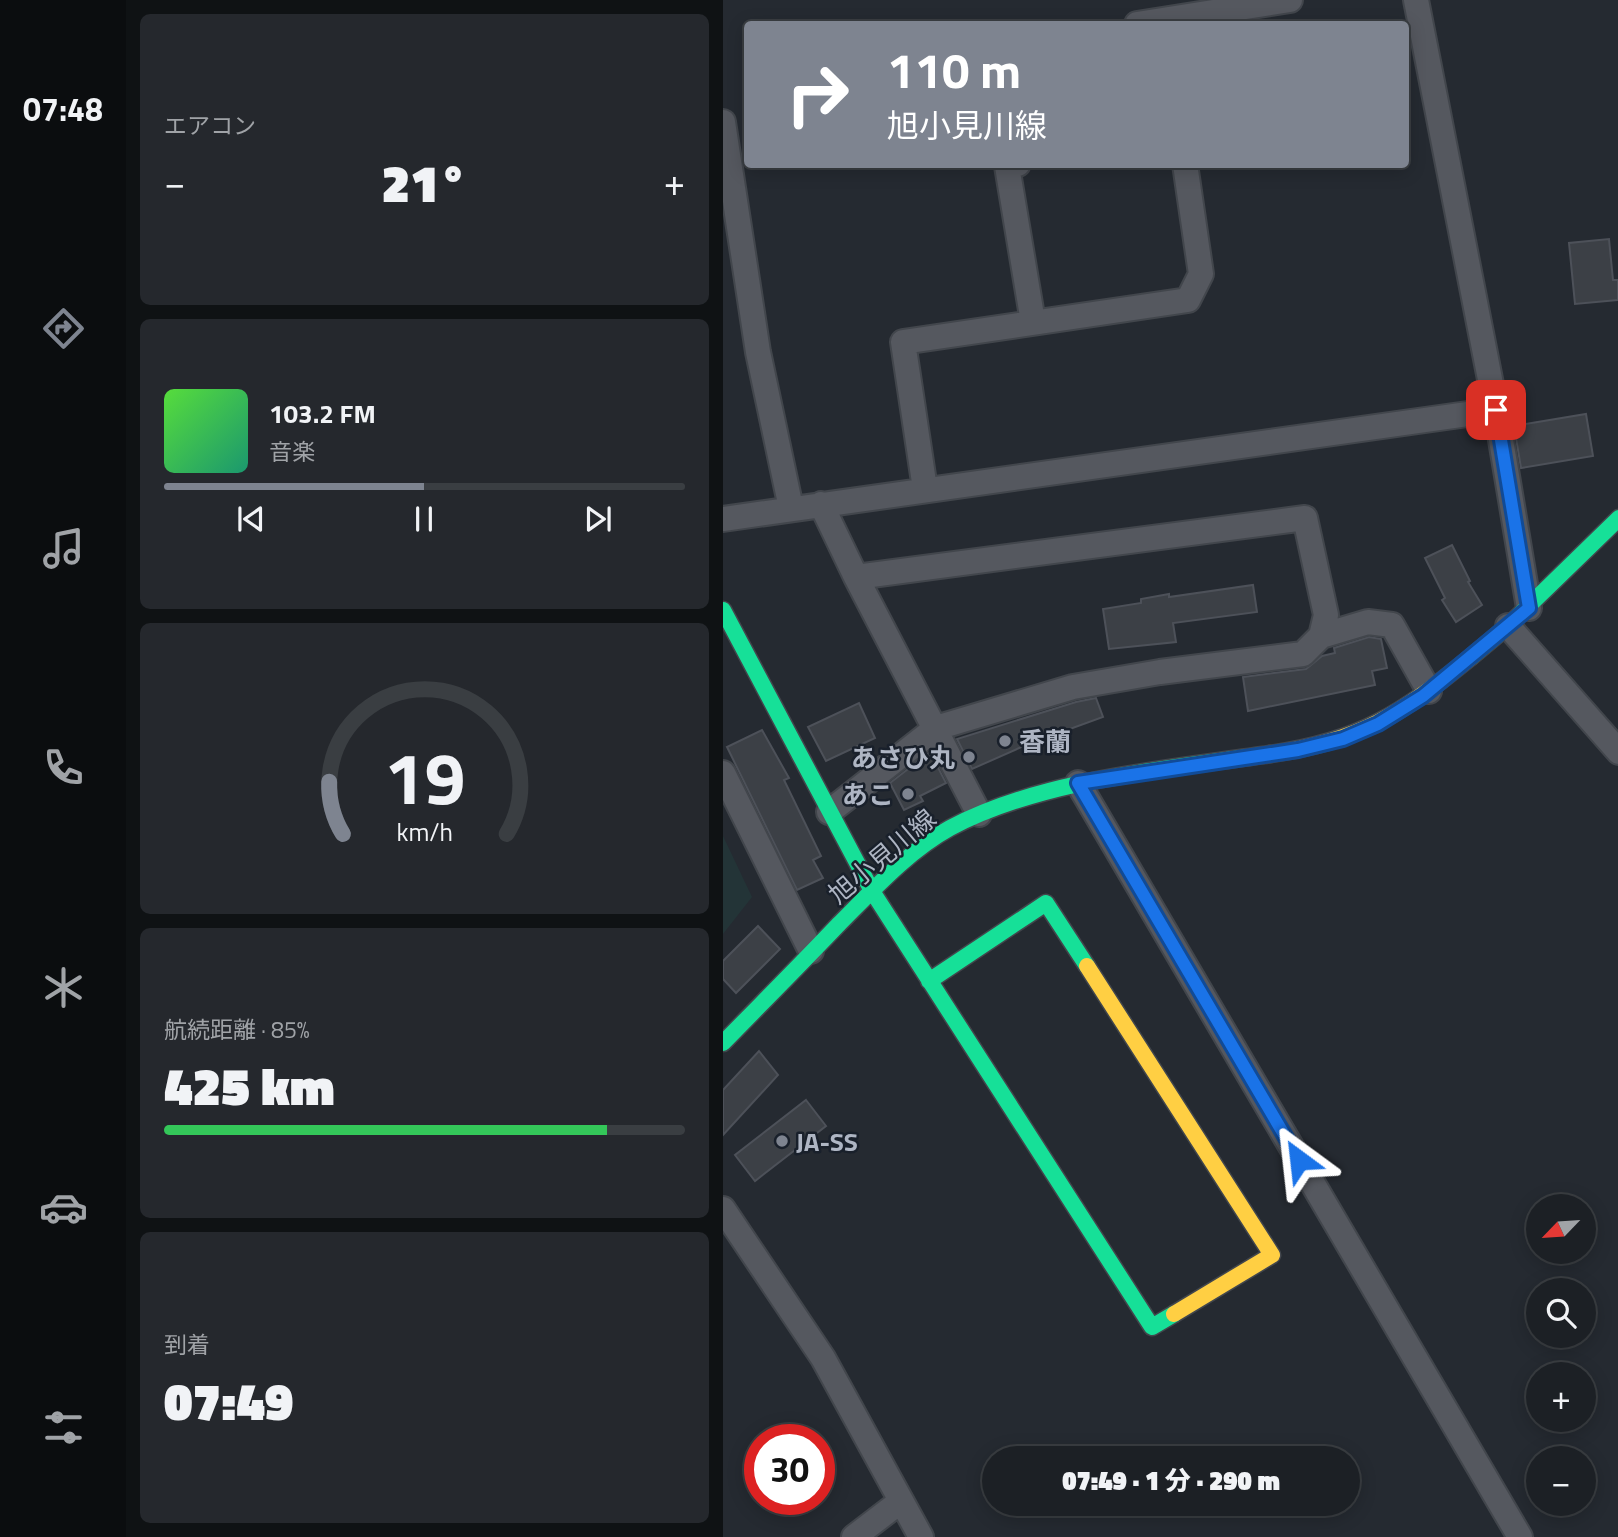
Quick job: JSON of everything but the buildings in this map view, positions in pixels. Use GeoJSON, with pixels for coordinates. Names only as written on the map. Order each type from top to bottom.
{"type":"FeatureCollection","features":[{"type":"Feature","properties":{"kind":"street"},"geometry":{"type":"LineString","coordinates":[[1158,21],[1236,4],[1290,0]]}},
{"type":"Feature","properties":{"kind":"street"},"geometry":{"type":"LineString","coordinates":[[1416,0],[1496,410],[1529,608]]}},
{"type":"Feature","properties":{"kind":"street"},"geometry":{"type":"LineString","coordinates":[[723,122],[757,352],[791,508]]}},
{"type":"Feature","properties":{"kind":"street"},"geometry":{"type":"LineString","coordinates":[[1007,168],[1033,323]]}},
{"type":"Feature","properties":{"kind":"street"},"geometry":{"type":"LineString","coordinates":[[925,489],[903,342],[1188,300],[1201,274],[1186,168]]}},
{"type":"Feature","properties":{"kind":"street"},"geometry":{"type":"LineString","coordinates":[[723,519],[1496,410]]}},
{"type":"Feature","properties":{"kind":"street"},"geometry":{"type":"LineString","coordinates":[[821,504],[979,814]]}},
{"type":"Feature","properties":{"kind":"street"},"geometry":{"type":"LineString","coordinates":[[856,577],[1305,518],[1326,615],[1321,636]]}},
{"type":"Feature","properties":{"kind":"street","name":"旭小見川線"},"geometry":{"type":"LineString","coordinates":[[723,1043],[872,891],[916,852],[948,829],[979,814],[1078,783],[1298,750],[1343,739],[1378,724],[1429,691],[1529,608],[1618,518]]}},
{"type":"Feature","properties":{"kind":"street"},"geometry":{"type":"LineString","coordinates":[[723,610],[872,891],[929,981],[1152,1327],[1272,1255],[1046,903],[929,981]]}},
{"type":"Feature","properties":{"kind":"street"},"geometry":{"type":"LineString","coordinates":[[829,811],[936,728],[1073,687],[1161,672],[1303,654],[1321,636],[1368,622],[1392,625],[1429,691]]}},
{"type":"Feature","properties":{"kind":"street"},"geometry":{"type":"LineString","coordinates":[[1508,626],[1618,752]]}},
{"type":"Feature","properties":{"kind":"street"},"geometry":{"type":"LineString","coordinates":[[723,773],[811,951]]}},
{"type":"Feature","properties":{"kind":"street"},"geometry":{"type":"LineString","coordinates":[[1078,783],[1520,1537]]}},
{"type":"Feature","properties":{"kind":"street"},"geometry":{"type":"LineString","coordinates":[[723,1209],[823,1358],[921,1537]]}},
{"type":"Feature","properties":{"kind":"street"},"geometry":{"type":"LineString","coordinates":[[854,1537],[901,1502]]}},
{"type":"Feature","properties":{"kind":"shaded area"},"geometry":{"type":"Polygon","coordinates":[[[723,836],[752,897],[723,934],[723,836]]]}},
{"type":"Feature","properties":{"kind":"traffic: fast"},"geometry":{"type":"LineString","coordinates":[[1471,657],[1508,626],[1619,518]]}},
{"type":"Feature","properties":{"kind":"traffic: fast"},"geometry":{"type":"LineString","coordinates":[[723,610],[872,891],[1152,1327],[1174,1314]]}},
{"type":"Feature","properties":{"kind":"traffic: fast"},"geometry":{"type":"LineString","coordinates":[[723,1043],[891,872],[950,828],[986,811],[1065,787],[1148,771],[1270,754]]}},
{"type":"Feature","properties":{"kind":"traffic: fast"},"geometry":{"type":"LineString","coordinates":[[929,981],[1046,903],[1087,966]]}},
{"type":"Feature","properties":{"kind":"traffic: slow"},"geometry":{"type":"LineString","coordinates":[[1270,754],[1330,741],[1378,722],[1423,694],[1471,657]]}},
{"type":"Feature","properties":{"kind":"traffic: slow"},"geometry":{"type":"LineString","coordinates":[[1087,966],[1272,1255],[1174,1314]]}},
{"type":"Feature","properties":{"kind":"place","name":"香蘭"},"geometry":{"type":"Point","coordinates":[1005,741]}},
{"type":"Feature","properties":{"kind":"place","name":"あさひ丸"},"geometry":{"type":"Point","coordinates":[969,757]}},
{"type":"Feature","properties":{"kind":"place","name":"あこ"},"geometry":{"type":"Point","coordinates":[908,794]}},
{"type":"Feature","properties":{"kind":"place","name":"JA-SS"},"geometry":{"type":"Point","coordinates":[782,1141]}},
{"type":"Feature","properties":{"kind":"route"},"geometry":{"type":"LineString","coordinates":[[1299,1160],[1078,783],[1298,750],[1343,739],[1378,724],[1423,696],[1529,608],[1496,410]]}}]}
